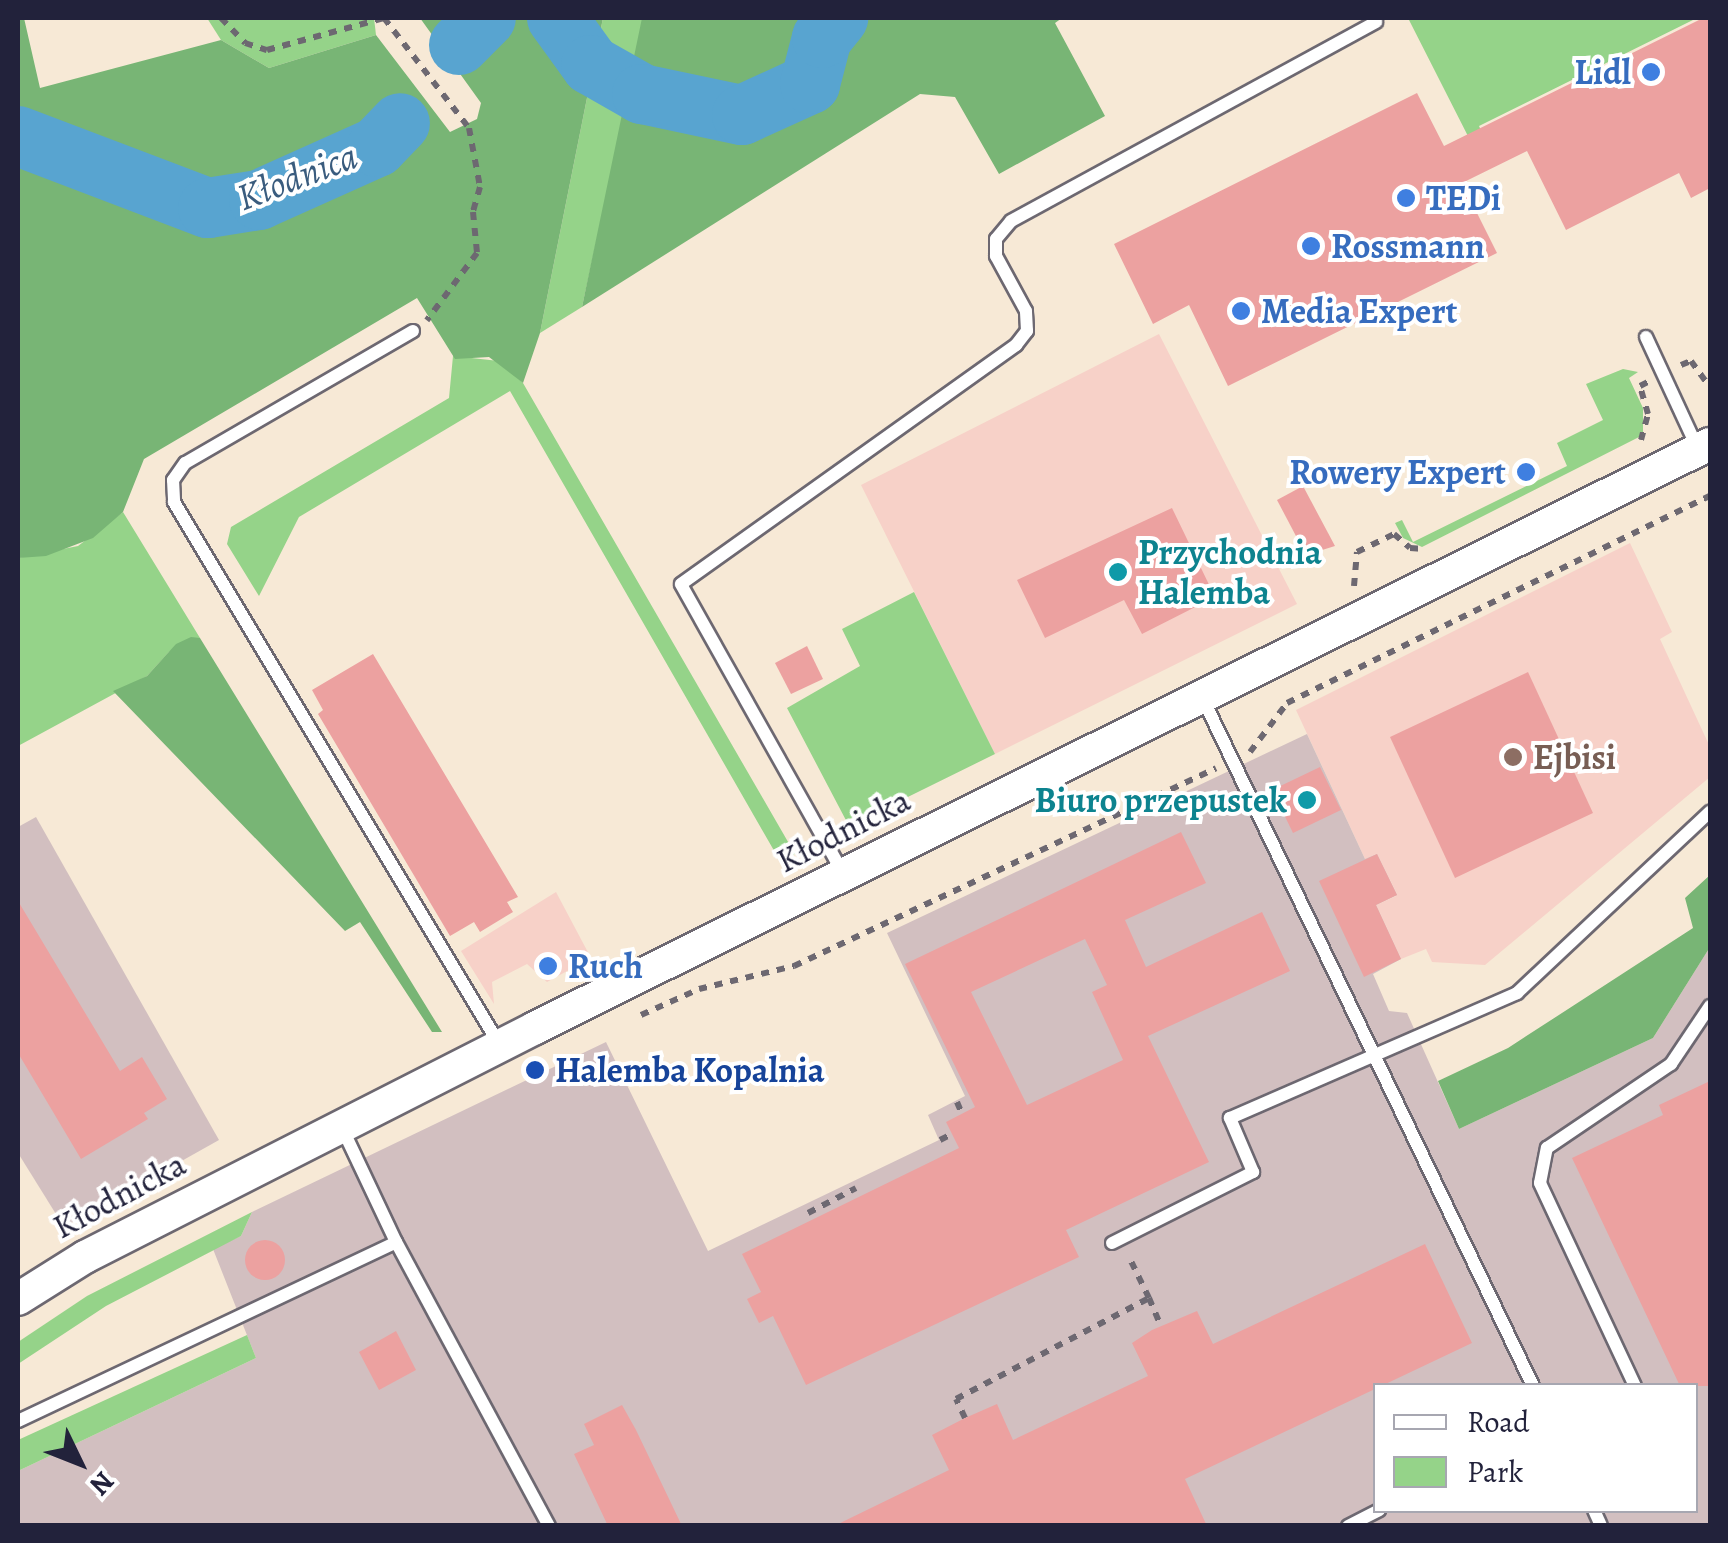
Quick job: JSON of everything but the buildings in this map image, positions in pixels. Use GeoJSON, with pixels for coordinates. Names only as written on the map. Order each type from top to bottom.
{"type":"FeatureCollection","features":[{"type":"Feature","properties":{"kind":"street","name":"Kłodnicka"},"geometry":{"type":"LineString","coordinates":[[18,1298],[500,1046],[1704,447]]}},
{"type":"Feature","properties":{"kind":"lane"},"geometry":{"type":"LineString","coordinates":[[844,875],[680,584],[1016,345],[1027,332],[1026,310],[996,256],[996,239],[1011,221],[1376,22]]}},
{"type":"Feature","properties":{"kind":"lane"},"geometry":{"type":"LineString","coordinates":[[412,331],[186,463],[173,480],[174,502],[500,1046]]}},
{"type":"Feature","properties":{"kind":"lane"},"geometry":{"type":"LineString","coordinates":[[1646,338],[1704,447]]}},
{"type":"Feature","properties":{"kind":"lane"},"geometry":{"type":"LineString","coordinates":[[1202,697],[1532,1383]]}},
{"type":"Feature","properties":{"kind":"lane"},"geometry":{"type":"LineString","coordinates":[[1116,1241],[1253,1172],[1230,1118],[1517,993],[1710,812]]}},
{"type":"Feature","properties":{"kind":"lane"},"geometry":{"type":"LineString","coordinates":[[1634,1383],[1540,1183],[1547,1148],[1672,1064],[1710,1006]]}},
{"type":"Feature","properties":{"kind":"lane"},"geometry":{"type":"LineString","coordinates":[[342,1126],[396,1242],[548,1526]]}},
{"type":"Feature","properties":{"kind":"lane"},"geometry":{"type":"LineString","coordinates":[[18,1422],[396,1242]]}},
{"type":"Feature","properties":{"kind":"lane"},"geometry":{"type":"LineString","coordinates":[[1348,1526],[1373,1513]]}},
{"type":"Feature","properties":{"kind":"path"},"geometry":{"type":"LineString","coordinates":[[221,18],[245,43],[267,50],[294,48],[326,31],[384,18],[475,140],[477,253],[462,280],[412,331]]}},
{"type":"Feature","properties":{"kind":"path"},"geometry":{"type":"LineString","coordinates":[[635,1018],[699,988],[794,966],[1260,747],[1287,703],[1710,496]]}},
{"type":"Feature","properties":{"kind":"path"},"geometry":{"type":"LineString","coordinates":[[957,1102],[962,1114]]}},
{"type":"Feature","properties":{"kind":"path"},"geometry":{"type":"LineString","coordinates":[[940,1140],[952,1134]]}},
{"type":"Feature","properties":{"kind":"path"},"geometry":{"type":"LineString","coordinates":[[808,1213],[834,1205],[856,1188]]}},
{"type":"Feature","properties":{"kind":"path"},"geometry":{"type":"LineString","coordinates":[[1116,1241],[1161,1326]]}},
{"type":"Feature","properties":{"kind":"path"},"geometry":{"type":"LineString","coordinates":[[965,1418],[956,1399],[1149,1298]]}},
{"type":"Feature","properties":{"kind":"shaded area"},"geometry":{"type":"Polygon","coordinates":[[[1159,334],[1297,604],[995,754],[861,485],[1159,334]]]}},
{"type":"Feature","properties":{"kind":"shaded area","name":"Ejbisi"},"geometry":{"type":"Polygon","coordinates":[[[1630,543],[1672,632],[1660,639],[1710,747],[1710,777],[1485,965],[1432,962],[1426,949],[1401,959],[1376,905],[1396,896],[1365,859],[1296,710],[1630,543]]]}},
{"type":"Feature","properties":{"kind":"shaded area"},"geometry":{"type":"Polygon","coordinates":[[[1307,734],[1365,859],[1377,854],[1397,895],[1376,905],[1401,959],[1373,974],[1389,1011],[1407,1013],[1459,1129],[1653,1038],[1710,947],[1710,1525],[18,1526],[18,1471],[256,1358],[213,1249],[241,1236],[252,1212],[606,1042],[708,1251],[939,1140],[928,1115],[965,1096],[887,933],[1307,734]]]}},
{"type":"Feature","properties":{"kind":"shaded area"},"geometry":{"type":"Polygon","coordinates":[[[36,817],[219,1140],[64,1227],[18,1153],[18,827],[36,817]]]}},
{"type":"Feature","properties":{"kind":"shaded area"},"geometry":{"type":"Polygon","coordinates":[[[556,892],[591,958],[547,982],[527,964],[492,982],[494,1004],[461,951],[556,892]]]}},
{"type":"Feature","properties":{"kind":"green space"},"geometry":{"type":"Polygon","coordinates":[[[18,18],[24,18],[40,88],[221,40],[269,68],[376,35],[450,132],[477,119],[481,103],[420,18],[603,18],[540,333],[523,383],[489,357],[455,359],[417,298],[144,459],[123,512],[93,538],[46,556],[18,558],[18,18]]]}},
{"type":"Feature","properties":{"kind":"green space"},"geometry":{"type":"Polygon","coordinates":[[[207,18],[374,18],[376,35],[269,68],[221,40],[207,18]]]}},
{"type":"Feature","properties":{"kind":"green space"},"geometry":{"type":"Polygon","coordinates":[[[603,18],[645,18],[582,307],[540,333],[603,18]]]}},
{"type":"Feature","properties":{"kind":"green space"},"geometry":{"type":"Polygon","coordinates":[[[642,18],[1062,18],[1055,23],[1105,116],[999,174],[955,97],[920,94],[582,307],[642,18]]]}},
{"type":"Feature","properties":{"kind":"green space"},"geometry":{"type":"Polygon","coordinates":[[[1408,18],[1697,18],[1479,126],[1485,139],[1473,146],[1408,18]]]}},
{"type":"Feature","properties":{"kind":"green space"},"geometry":{"type":"Polygon","coordinates":[[[453,356],[499,361],[523,383],[795,854],[780,861],[510,391],[299,517],[259,596],[227,544],[231,527],[449,398],[453,356]]]}},
{"type":"Feature","properties":{"kind":"green space"},"geometry":{"type":"Polygon","coordinates":[[[1623,369],[1638,372],[1629,378],[1643,408],[1643,435],[1422,547],[1403,538],[1395,523],[1402,520],[1413,542],[1567,466],[1557,443],[1603,420],[1586,384],[1623,369]]]}},
{"type":"Feature","properties":{"kind":"green space"},"geometry":{"type":"Polygon","coordinates":[[[123,512],[200,638],[169,652],[147,676],[18,746],[18,558],[78,546],[123,512]]]}},
{"type":"Feature","properties":{"kind":"green space"},"geometry":{"type":"Polygon","coordinates":[[[914,592],[995,754],[849,826],[787,708],[860,666],[842,629],[914,592]]]}},
{"type":"Feature","properties":{"kind":"green space"},"geometry":{"type":"Polygon","coordinates":[[[191,637],[200,638],[442,1032],[432,1032],[360,922],[345,931],[113,691],[147,676],[176,644],[191,637]]]}},
{"type":"Feature","properties":{"kind":"green space"},"geometry":{"type":"Polygon","coordinates":[[[1710,875],[1710,947],[1653,1038],[1459,1129],[1438,1081],[1508,1048],[1693,928],[1685,898],[1710,875]]]}},
{"type":"Feature","properties":{"kind":"green space"},"geometry":{"type":"Polygon","coordinates":[[[252,1212],[241,1236],[106,1306],[18,1364],[18,1342],[87,1296],[252,1212]]]}},
{"type":"Feature","properties":{"kind":"green space"},"geometry":{"type":"Polygon","coordinates":[[[247,1335],[256,1358],[18,1471],[18,1440],[247,1335]]]}},
{"type":"Feature","properties":{"kind":"waterway","name":"Kłodnica"},"geometry":{"type":"LineString","coordinates":[[459,45],[486,18]]}},
{"type":"Feature","properties":{"kind":"waterway","name":"Kłodnica"},"geometry":{"type":"LineString","coordinates":[[557,18],[591,65],[642,94],[742,115],[810,84],[822,38],[838,18]]}},
{"type":"Feature","properties":{"kind":"waterway","name":"Kłodnica"},"geometry":{"type":"LineString","coordinates":[[18,136],[208,208],[259,200],[377,147],[400,123]]}},
{"type":"Feature","properties":{"kind":"place","name":"Lidl"},"geometry":{"type":"Point","coordinates":[1651,72]}},
{"type":"Feature","properties":{"kind":"place","name":"TEDi"},"geometry":{"type":"Point","coordinates":[1406,198]}},
{"type":"Feature","properties":{"kind":"place","name":"Rossmann"},"geometry":{"type":"Point","coordinates":[1311,246]}},
{"type":"Feature","properties":{"kind":"place","name":"Media Expert"},"geometry":{"type":"Point","coordinates":[1241,311]}},
{"type":"Feature","properties":{"kind":"place","name":"Rowery Expert"},"geometry":{"type":"Point","coordinates":[1526,472]}},
{"type":"Feature","properties":{"kind":"place","name":"Przychodnia Halemba"},"geometry":{"type":"Point","coordinates":[1118,572]}},
{"type":"Feature","properties":{"kind":"place","name":"Ejbisi"},"geometry":{"type":"Point","coordinates":[1513,757]}},
{"type":"Feature","properties":{"kind":"place","name":"Biuro przepustek"},"geometry":{"type":"Point","coordinates":[1307,800]}},
{"type":"Feature","properties":{"kind":"place","name":"Ruch"},"geometry":{"type":"Point","coordinates":[548,966]}},
{"type":"Feature","properties":{"kind":"place","name":"Halemba Kopalnia"},"geometry":{"type":"Point","coordinates":[535,1070]}}]}
